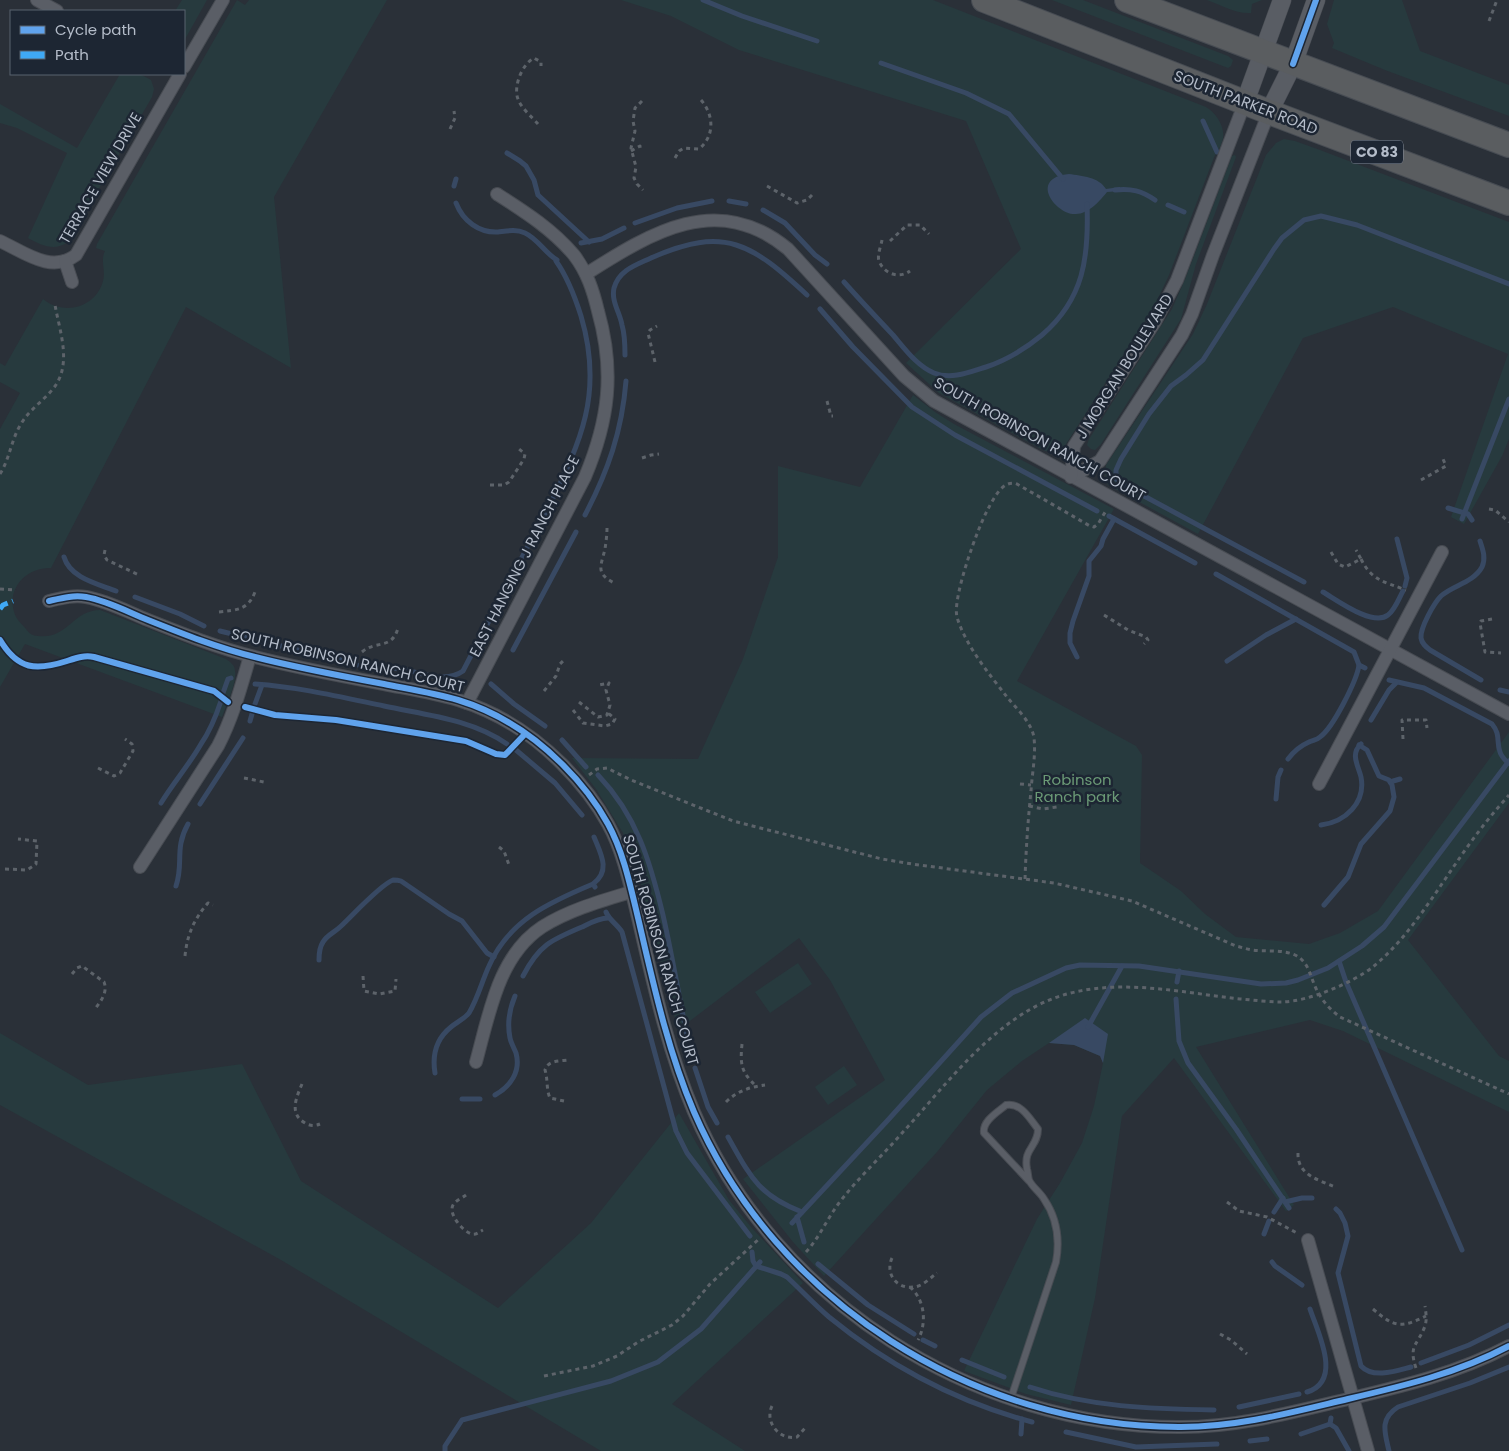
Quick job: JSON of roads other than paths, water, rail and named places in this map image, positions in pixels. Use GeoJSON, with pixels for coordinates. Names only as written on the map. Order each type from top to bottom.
{"type":"FeatureCollection","features":[{"type":"Feature","properties":{"kind":"highway","name":"SOUTH PARKER ROAD"},"geometry":{"type":"LineString","coordinates":[[984,0],[1269,112],[1509,202]]}},
{"type":"Feature","properties":{"kind":"highway"},"geometry":{"type":"LineString","coordinates":[[1127,0],[1509,146]]}},
{"type":"Feature","properties":{"kind":"street"},"geometry":{"type":"LineString","coordinates":[[37,0],[55,10]]}},
{"type":"Feature","properties":{"kind":"street"},"geometry":{"type":"LineString","coordinates":[[185,65],[223,0]]}},
{"type":"Feature","properties":{"kind":"street","name":"J MORGAN BOULEVARD"},"geometry":{"type":"LineString","coordinates":[[1071,477],[1074,446],[1151,329],[1164,308],[1177,280],[1282,0]]}},
{"type":"Feature","properties":{"kind":"street","name":"J MORGAN BOULEVARD"},"geometry":{"type":"LineString","coordinates":[[1071,477],[1100,461],[1182,335],[1192,314],[1216,246],[1269,112],[1293,64],[1316,0]]}},
{"type":"Feature","properties":{"kind":"street","name":"TERRACE VIEW DRIVE"},"geometry":{"type":"LineString","coordinates":[[0,241],[47,262],[65,261],[76,255],[174,76]]}},
{"type":"Feature","properties":{"kind":"street","name":"EAST HANGING J RANCH PLACE"},"geometry":{"type":"LineString","coordinates":[[467,703],[585,477],[600,436],[607,396],[607,359],[600,316],[586,274],[575,257],[542,223],[497,194]]}},
{"type":"Feature","properties":{"kind":"street","name":"SOUTH ROBINSON RANCH COURT"},"geometry":{"type":"LineString","coordinates":[[586,274],[634,245],[659,232],[680,225],[707,220],[720,220],[742,223],[755,228],[779,242],[788,250],[904,376],[919,390],[945,408],[1509,714]]}},
{"type":"Feature","properties":{"kind":"street"},"geometry":{"type":"LineString","coordinates":[[65,261],[72,282]]}},
{"type":"Feature","properties":{"kind":"street"},"geometry":{"type":"LineString","coordinates":[[1319,784],[1442,552]]}},
{"type":"Feature","properties":{"kind":"street","name":"SOUTH ROBINSON RANCH COURT"},"geometry":{"type":"LineString","coordinates":[[49,600],[70,596],[85,597],[101,601],[183,634],[250,656],[443,696],[467,703],[498,717],[526,734],[559,761],[579,783],[608,824],[620,853],[666,1033],[686,1094],[704,1134],[752,1213],[796,1264],[850,1313],[911,1354],[952,1375],[1011,1398],[1057,1412],[1086,1418],[1130,1424],[1182,1427],[1224,1425],[1256,1421],[1420,1381],[1464,1367],[1509,1346]]}},
{"type":"Feature","properties":{"kind":"street"},"geometry":{"type":"LineString","coordinates":[[140,867],[227,730],[233,716],[250,656]]}},
{"type":"Feature","properties":{"kind":"street"},"geometry":{"type":"LineString","coordinates":[[476,1062],[502,976],[520,947],[532,935],[555,920],[594,904],[631,892]]}},
{"type":"Feature","properties":{"kind":"street"},"geometry":{"type":"LineString","coordinates":[[1308,1240],[1368,1451]]}},
{"type":"Feature","properties":{"kind":"lane"},"geometry":{"type":"LineString","coordinates":[[1011,1398],[1057,1254],[1057,1228],[1054,1218],[1043,1198],[984,1133],[984,1125],[1006,1105],[1015,1105],[1020,1108],[1038,1129],[1036,1140],[1026,1156],[1029,1181]]}},
{"type":"Feature","properties":{"kind":"water"},"geometry":{"type":"Polygon","coordinates":[[[1069,174],[1085,176],[1095,180],[1106,189],[1120,187],[1121,191],[1107,192],[1085,212],[1069,213],[1054,203],[1048,189],[1050,182],[1056,177],[1069,174]]]}},
{"type":"Feature","properties":{"kind":"water"},"geometry":{"type":"Polygon","coordinates":[[[1085,1018],[1108,1034],[1103,1063],[1100,1056],[1074,1045],[1049,1043],[1085,1018]]]}},
{"type":"Feature","properties":{"kind":"waterway"},"geometry":{"type":"LineString","coordinates":[[703,0],[742,16],[817,41]]}},
{"type":"Feature","properties":{"kind":"waterway"},"geometry":{"type":"LineString","coordinates":[[881,63],[966,93],[1009,114],[1063,179]]}},
{"type":"Feature","properties":{"kind":"waterway"},"geometry":{"type":"LineString","coordinates":[[1203,121],[1217,152]]}},
{"type":"Feature","properties":{"kind":"waterway"},"geometry":{"type":"LineString","coordinates":[[507,153],[526,166],[534,180],[538,195],[589,242]]}},
{"type":"Feature","properties":{"kind":"waterway"},"geometry":{"type":"LineString","coordinates":[[454,186],[456,179]]}},
{"type":"Feature","properties":{"kind":"waterway"},"geometry":{"type":"LineString","coordinates":[[1115,190],[1126,189],[1136,191],[1146,194],[1155,200]]}},
{"type":"Feature","properties":{"kind":"waterway"},"geometry":{"type":"LineString","coordinates":[[635,223],[677,208],[712,201]]}},
{"type":"Feature","properties":{"kind":"waterway"},"geometry":{"type":"LineString","coordinates":[[729,201],[746,204]]}},
{"type":"Feature","properties":{"kind":"waterway"},"geometry":{"type":"LineString","coordinates":[[456,203],[472,225],[491,232],[515,231],[525,233],[557,260]]}},
{"type":"Feature","properties":{"kind":"waterway"},"geometry":{"type":"LineString","coordinates":[[844,282],[922,366],[934,373],[947,376],[974,371],[1016,354],[1042,335],[1067,307],[1075,292],[1085,259],[1087,204]]}},
{"type":"Feature","properties":{"kind":"waterway"},"geometry":{"type":"LineString","coordinates":[[1168,205],[1184,212]]}},
{"type":"Feature","properties":{"kind":"waterway"},"geometry":{"type":"LineString","coordinates":[[763,210],[785,223],[815,255],[827,264]]}},
{"type":"Feature","properties":{"kind":"waterway"},"geometry":{"type":"LineString","coordinates":[[1132,490],[1116,479],[1116,470],[1149,414],[1171,386],[1203,360],[1274,249],[1282,238],[1304,220],[1321,216],[1357,225],[1509,284]]}},
{"type":"Feature","properties":{"kind":"waterway"},"geometry":{"type":"LineString","coordinates":[[581,243],[602,239],[624,228]]}},
{"type":"Feature","properties":{"kind":"waterway"},"geometry":{"type":"LineString","coordinates":[[625,355],[624,332],[613,293],[616,282],[624,272],[634,266],[677,248],[699,243],[718,242],[736,245],[753,252],[770,263],[807,295]]}},
{"type":"Feature","properties":{"kind":"waterway"},"geometry":{"type":"LineString","coordinates":[[541,523],[576,448],[584,424],[589,399],[588,346],[581,316],[571,288],[556,261]]}},
{"type":"Feature","properties":{"kind":"waterway"},"geometry":{"type":"LineString","coordinates":[[820,309],[853,347],[912,407],[955,435],[1097,511]]}},
{"type":"Feature","properties":{"kind":"waterway"},"geometry":{"type":"LineString","coordinates":[[585,515],[601,483],[613,450],[621,417],[626,381]]}},
{"type":"Feature","properties":{"kind":"waterway"},"geometry":{"type":"LineString","coordinates":[[1462,519],[1509,399]]}},
{"type":"Feature","properties":{"kind":"waterway"},"geometry":{"type":"LineString","coordinates":[[1144,496],[1304,582]]}},
{"type":"Feature","properties":{"kind":"waterway"},"geometry":{"type":"LineString","coordinates":[[1448,508],[1468,514],[1472,520]]}},
{"type":"Feature","properties":{"kind":"waterway"},"geometry":{"type":"LineString","coordinates":[[1109,516],[1195,563]]}},
{"type":"Feature","properties":{"kind":"waterway"},"geometry":{"type":"LineString","coordinates":[[1077,657],[1070,643],[1070,633],[1089,576],[1089,561],[1101,546],[1114,519]]}},
{"type":"Feature","properties":{"kind":"waterway"},"geometry":{"type":"LineString","coordinates":[[513,650],[576,532]]}},
{"type":"Feature","properties":{"kind":"waterway"},"geometry":{"type":"LineString","coordinates":[[1397,539],[1407,578],[1405,586]]}},
{"type":"Feature","properties":{"kind":"waterway"},"geometry":{"type":"LineString","coordinates":[[1480,541],[1484,557],[1482,567],[1473,577],[1441,596],[1428,616],[1421,638],[1423,644],[1430,650],[1481,680]]}},
{"type":"Feature","properties":{"kind":"waterway"},"geometry":{"type":"LineString","coordinates":[[377,667],[401,669],[440,677],[456,675],[463,671],[530,542]]}},
{"type":"Feature","properties":{"kind":"waterway"},"geometry":{"type":"LineString","coordinates":[[64,557],[67,564],[78,575],[93,583],[116,591]]}},
{"type":"Feature","properties":{"kind":"waterway"},"geometry":{"type":"LineString","coordinates":[[1216,574],[1354,652],[1359,665],[1365,668]]}},
{"type":"Feature","properties":{"kind":"waterway"},"geometry":{"type":"LineString","coordinates":[[1323,592],[1355,611],[1373,618],[1381,618],[1393,610],[1403,591]]}},
{"type":"Feature","properties":{"kind":"waterway"},"geometry":{"type":"LineString","coordinates":[[135,597],[180,614],[204,626]]}},
{"type":"Feature","properties":{"kind":"waterway"},"geometry":{"type":"LineString","coordinates":[[1227,661],[1266,635],[1296,619]]}},
{"type":"Feature","properties":{"kind":"waterway"},"geometry":{"type":"LineString","coordinates":[[220,631],[318,655]]}},
{"type":"Feature","properties":{"kind":"waterway"},"geometry":{"type":"LineString","coordinates":[[337,659],[357,665]]}},
{"type":"Feature","properties":{"kind":"waterway"},"geometry":{"type":"LineString","coordinates":[[1288,759],[1300,747],[1319,738],[1325,732],[1338,714],[1359,665]]}},
{"type":"Feature","properties":{"kind":"waterway"},"geometry":{"type":"LineString","coordinates":[[223,693],[228,679],[231,678]]}},
{"type":"Feature","properties":{"kind":"waterway"},"geometry":{"type":"LineString","coordinates":[[1389,680],[1424,688],[1492,724],[1496,731],[1503,758],[1508,763]]}},
{"type":"Feature","properties":{"kind":"waterway"},"geometry":{"type":"LineString","coordinates":[[1371,720],[1389,690],[1396,683]]}},
{"type":"Feature","properties":{"kind":"waterway"},"geometry":{"type":"LineString","coordinates":[[255,684],[288,687],[448,719],[478,729],[507,744]]}},
{"type":"Feature","properties":{"kind":"waterway"},"geometry":{"type":"LineString","coordinates":[[491,684],[514,704],[545,726]]}},
{"type":"Feature","properties":{"kind":"waterway"},"geometry":{"type":"LineString","coordinates":[[255,704],[262,685]]}},
{"type":"Feature","properties":{"kind":"waterway"},"geometry":{"type":"LineString","coordinates":[[1500,690],[1509,692]]}},
{"type":"Feature","properties":{"kind":"waterway"},"geometry":{"type":"LineString","coordinates":[[161,803],[204,739],[221,701]]}},
{"type":"Feature","properties":{"kind":"waterway"},"geometry":{"type":"LineString","coordinates":[[250,721],[252,714]]}},
{"type":"Feature","properties":{"kind":"waterway"},"geometry":{"type":"LineString","coordinates":[[200,804],[243,738]]}},
{"type":"Feature","properties":{"kind":"waterway"},"geometry":{"type":"LineString","coordinates":[[562,740],[586,767]]}},
{"type":"Feature","properties":{"kind":"waterway"},"geometry":{"type":"LineString","coordinates":[[1321,825],[1338,820],[1352,810],[1357,803],[1362,786],[1355,756],[1361,744]]}},
{"type":"Feature","properties":{"kind":"waterway"},"geometry":{"type":"LineString","coordinates":[[1324,905],[1348,877],[1361,844],[1390,811],[1394,797],[1389,780],[1379,776],[1367,750],[1359,745]]}},
{"type":"Feature","properties":{"kind":"waterway"},"geometry":{"type":"LineString","coordinates":[[516,750],[555,783],[582,815]]}},
{"type":"Feature","properties":{"kind":"waterway"},"geometry":{"type":"LineString","coordinates":[[792,1223],[981,1017],[1012,993],[1066,968],[1080,965],[1139,966],[1261,984],[1286,983],[1328,968],[1362,946],[1384,927],[1509,761]]}},
{"type":"Feature","properties":{"kind":"waterway"},"geometry":{"type":"LineString","coordinates":[[1276,799],[1278,777],[1281,770]]}},
{"type":"Feature","properties":{"kind":"waterway"},"geometry":{"type":"LineString","coordinates":[[598,775],[623,807],[647,858],[663,915],[689,1046]]}},
{"type":"Feature","properties":{"kind":"waterway"},"geometry":{"type":"LineString","coordinates":[[1390,782],[1400,779]]}},
{"type":"Feature","properties":{"kind":"waterway"},"geometry":{"type":"LineString","coordinates":[[176,886],[181,841],[188,824]]}},
{"type":"Feature","properties":{"kind":"waterway"},"geometry":{"type":"LineString","coordinates":[[594,837],[603,862],[602,874],[593,884],[595,887]]}},
{"type":"Feature","properties":{"kind":"waterway"},"geometry":{"type":"LineString","coordinates":[[319,960],[321,946],[327,937],[374,894],[393,880],[401,881],[462,921],[487,953],[494,957]]}},
{"type":"Feature","properties":{"kind":"waterway"},"geometry":{"type":"LineString","coordinates":[[435,1073],[434,1060],[439,1042],[453,1025],[469,1013],[497,950],[508,936],[532,914],[561,898],[593,884]]}},
{"type":"Feature","properties":{"kind":"waterway"},"geometry":{"type":"LineString","coordinates":[[606,912],[622,932],[676,1131],[687,1153],[750,1236]]}},
{"type":"Feature","properties":{"kind":"waterway"},"geometry":{"type":"LineString","coordinates":[[523,976],[541,950],[554,940],[591,922],[608,918]]}},
{"type":"Feature","properties":{"kind":"waterway"},"geometry":{"type":"LineString","coordinates":[[1339,961],[1346,982],[1462,1250]]}},
{"type":"Feature","properties":{"kind":"waterway"},"geometry":{"type":"LineString","coordinates":[[1088,1027],[1122,966]]}},
{"type":"Feature","properties":{"kind":"waterway"},"geometry":{"type":"LineString","coordinates":[[1177,982],[1179,971]]}},
{"type":"Feature","properties":{"kind":"waterway"},"geometry":{"type":"LineString","coordinates":[[495,1095],[510,1083],[516,1072],[516,1053],[510,1040],[509,1027],[510,1011],[515,996]]}},
{"type":"Feature","properties":{"kind":"waterway"},"geometry":{"type":"LineString","coordinates":[[1176,999],[1179,1041],[1188,1063],[1236,1129],[1289,1208]]}},
{"type":"Feature","properties":{"kind":"waterway"},"geometry":{"type":"LineString","coordinates":[[695,1068],[708,1107],[717,1123]]}},
{"type":"Feature","properties":{"kind":"waterway"},"geometry":{"type":"LineString","coordinates":[[462,1099],[480,1099]]}},
{"type":"Feature","properties":{"kind":"waterway"},"geometry":{"type":"LineString","coordinates":[[728,1137],[757,1183],[775,1199],[802,1212]]}},
{"type":"Feature","properties":{"kind":"waterway"},"geometry":{"type":"LineString","coordinates":[[1274,1212],[1283,1198]]}},
{"type":"Feature","properties":{"kind":"waterway"},"geometry":{"type":"LineString","coordinates":[[1285,1202],[1312,1198]]}},
{"type":"Feature","properties":{"kind":"waterway"},"geometry":{"type":"LineString","coordinates":[[1336,1209],[1345,1223],[1348,1236],[1338,1273],[1361,1366],[1366,1370],[1378,1373],[1392,1372],[1411,1367]]}},
{"type":"Feature","properties":{"kind":"waterway"},"geometry":{"type":"LineString","coordinates":[[797,1217],[804,1242]]}},
{"type":"Feature","properties":{"kind":"waterway"},"geometry":{"type":"LineString","coordinates":[[1264,1234],[1269,1221]]}},
{"type":"Feature","properties":{"kind":"waterway"},"geometry":{"type":"LineString","coordinates":[[752,1252],[753,1261],[756,1266],[787,1277],[829,1317],[875,1351],[951,1393],[1004,1414],[1032,1422]]}},
{"type":"Feature","properties":{"kind":"waterway"},"geometry":{"type":"LineString","coordinates":[[445,1451],[445,1446],[462,1420],[611,1381],[658,1362],[701,1329],[760,1262]]}},
{"type":"Feature","properties":{"kind":"waterway"},"geometry":{"type":"LineString","coordinates":[[1272,1262],[1302,1285]]}},
{"type":"Feature","properties":{"kind":"waterway"},"geometry":{"type":"LineString","coordinates":[[818,1264],[868,1305],[914,1334]]}},
{"type":"Feature","properties":{"kind":"waterway"},"geometry":{"type":"LineString","coordinates":[[1307,1392],[1318,1386],[1324,1378],[1326,1367],[1322,1343],[1310,1309]]}},
{"type":"Feature","properties":{"kind":"waterway"},"geometry":{"type":"LineString","coordinates":[[1421,1363],[1469,1345],[1509,1325]]}},
{"type":"Feature","properties":{"kind":"waterway"},"geometry":{"type":"LineString","coordinates":[[923,1340],[935,1346]]}},
{"type":"Feature","properties":{"kind":"waterway"},"geometry":{"type":"LineString","coordinates":[[962,1360],[1004,1377]]}},
{"type":"Feature","properties":{"kind":"waterway"},"geometry":{"type":"LineString","coordinates":[[1389,1451],[1385,1432],[1386,1421],[1388,1416],[1398,1407],[1470,1383],[1509,1367]]}},
{"type":"Feature","properties":{"kind":"waterway"},"geometry":{"type":"LineString","coordinates":[[1030,1387],[1075,1399],[1121,1406],[1214,1410]]}},
{"type":"Feature","properties":{"kind":"waterway"},"geometry":{"type":"LineString","coordinates":[[1239,1407],[1299,1394]]}},
{"type":"Feature","properties":{"kind":"waterway"},"geometry":{"type":"LineString","coordinates":[[1331,1418],[1330,1424],[1336,1428],[1349,1451]]}},
{"type":"Feature","properties":{"kind":"waterway"},"geometry":{"type":"LineString","coordinates":[[1021,1434],[1022,1419]]}},
{"type":"Feature","properties":{"kind":"waterway"},"geometry":{"type":"LineString","coordinates":[[1301,1434],[1330,1424]]}},
{"type":"Feature","properties":{"kind":"waterway"},"geometry":{"type":"LineString","coordinates":[[1066,1432],[1136,1447],[1217,1444]]}},
{"type":"Feature","properties":{"kind":"waterway"},"geometry":{"type":"LineString","coordinates":[[1250,1441],[1267,1439]]}},
{"type":"Feature","properties":{"kind":"park label","name":"Robinson Ranch park"},"geometry":{"type":"Point","coordinates":[1077,788]}}]}
